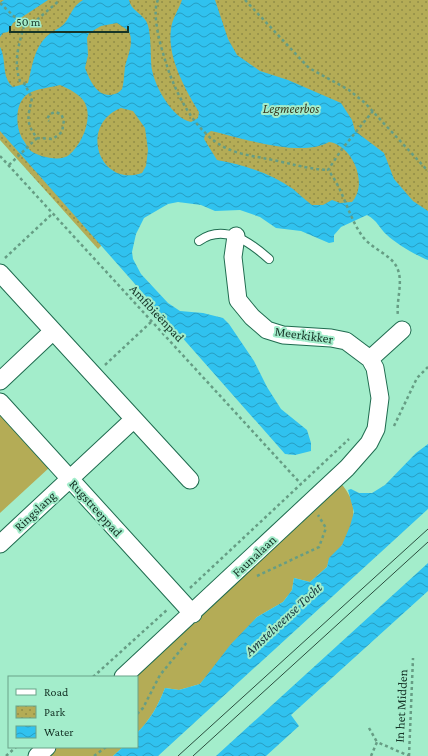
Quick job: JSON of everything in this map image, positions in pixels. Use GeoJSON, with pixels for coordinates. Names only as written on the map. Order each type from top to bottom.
{"type":"FeatureCollection","features":[{"type":"Feature","properties":{"kind":"street","name":"Meerkikker"},"geometry":{"type":"LineString","coordinates":[[236,236],[233,257],[238,300],[252,317],[267,330],[283,334],[331,338],[346,341],[370,359]]}},
{"type":"Feature","properties":{"kind":"street"},"geometry":{"type":"LineString","coordinates":[[0,273],[190,480]]}},
{"type":"Feature","properties":{"kind":"street"},"geometry":{"type":"LineString","coordinates":[[370,359],[402,330]]}},
{"type":"Feature","properties":{"kind":"street"},"geometry":{"type":"LineString","coordinates":[[0,381],[54,331]]}},
{"type":"Feature","properties":{"kind":"street","name":"Faunalaan"},"geometry":{"type":"LineString","coordinates":[[124,676],[361,454],[369,443],[376,429],[380,398],[375,368],[370,359]]}},
{"type":"Feature","properties":{"kind":"street","name":"Rugstreeppad"},"geometry":{"type":"LineString","coordinates":[[0,402],[192,614]]}},
{"type":"Feature","properties":{"kind":"street","name":"Ringslang"},"geometry":{"type":"LineString","coordinates":[[0,544],[134,419]]}},
{"type":"Feature","properties":{"kind":"street"},"geometry":{"type":"LineString","coordinates":[[37,756],[46,748]]}},
{"type":"Feature","properties":{"kind":"lane"},"geometry":{"type":"LineString","coordinates":[[199,241],[214,233],[236,236],[253,245],[269,259]]}},
{"type":"Feature","properties":{"kind":"path"},"geometry":{"type":"LineString","coordinates":[[24,26],[33,23],[60,0]]}},
{"type":"Feature","properties":{"kind":"path"},"geometry":{"type":"LineString","coordinates":[[156,0],[159,40],[168,72],[178,93],[193,116],[208,135],[222,146],[238,153],[295,166],[328,170],[338,184],[363,237],[373,248],[392,261],[398,269],[400,277],[397,306],[402,330]]}},
{"type":"Feature","properties":{"kind":"path"},"geometry":{"type":"LineString","coordinates":[[245,0],[308,68],[349,90],[373,111],[428,171]]}},
{"type":"Feature","properties":{"kind":"path"},"geometry":{"type":"LineString","coordinates":[[0,3],[24,26]]}},
{"type":"Feature","properties":{"kind":"path"},"geometry":{"type":"LineString","coordinates":[[24,26],[16,52],[16,72],[20,81],[24,83],[32,98],[27,116],[32,130],[37,138]]}},
{"type":"Feature","properties":{"kind":"path"},"geometry":{"type":"LineString","coordinates":[[328,170],[342,149],[373,111]]}},
{"type":"Feature","properties":{"kind":"path"},"geometry":{"type":"LineString","coordinates":[[9,165],[37,138],[53,139],[62,132],[64,120],[61,114],[55,112],[50,114],[47,119],[49,121]]}},
{"type":"Feature","properties":{"kind":"path","name":"Amfibieënpad"},"geometry":{"type":"LineString","coordinates":[[0,156],[301,484]]}},
{"type":"Feature","properties":{"kind":"path"},"geometry":{"type":"LineString","coordinates":[[0,263],[53,214]]}},
{"type":"Feature","properties":{"kind":"path"},"geometry":{"type":"LineString","coordinates":[[94,375],[151,322]]}},
{"type":"Feature","properties":{"kind":"path","name":"Faunalaan"},"geometry":{"type":"LineString","coordinates":[[94,676],[296,488]]}},
{"type":"Feature","properties":{"kind":"path"},"geometry":{"type":"LineString","coordinates":[[256,577],[319,547],[326,528],[310,503]]}},
{"type":"Feature","properties":{"kind":"path"},"geometry":{"type":"LineString","coordinates":[[138,713],[143,708],[160,675],[190,638]]}},
{"type":"Feature","properties":{"kind":"path","name":"In het Midden"},"geometry":{"type":"LineString","coordinates":[[369,728],[377,742],[409,756],[413,658]]}},
{"type":"Feature","properties":{"kind":"path","name":"In het Midden"},"geometry":{"type":"LineString","coordinates":[[371,756],[377,742]]}},
{"type":"Feature","properties":{"kind":"path"},"geometry":{"type":"LineString","coordinates":[[6,756],[15,748]]}},
{"type":"Feature","properties":{"kind":"path"},"geometry":{"type":"LineString","coordinates":[[94,756],[105,748]]}},
{"type":"Feature","properties":{"kind":"green space","name":"Legmeerbos"},"geometry":{"type":"Polygon","coordinates":[[[0,0],[428,0],[428,235],[393,208],[280,220],[194,188],[148,198],[98,249],[0,140],[0,0]]]}},
{"type":"Feature","properties":{"kind":"green space"},"geometry":{"type":"Polygon","coordinates":[[[0,411],[50,467],[0,513],[0,411]]]}},
{"type":"Feature","properties":{"kind":"green space"},"geometry":{"type":"Polygon","coordinates":[[[336,478],[343,486],[352,502],[353,518],[342,545],[331,557],[327,567],[310,582],[294,578],[292,590],[283,602],[257,617],[200,684],[179,690],[165,688],[160,701],[146,723],[138,732],[138,676],[124,676],[336,478]]]}},
{"type":"Feature","properties":{"kind":"green space"},"geometry":{"type":"Polygon","coordinates":[[[45,748],[122,748],[113,756],[36,756],[45,748]]]}},
{"type":"Feature","properties":{"kind":"water"},"geometry":{"type":"Polygon","coordinates":[[[4,0],[48,0],[13,23],[8,32],[3,33],[0,37],[0,3],[4,0]]]}},
{"type":"Feature","properties":{"kind":"water"},"geometry":{"type":"Polygon","coordinates":[[[83,0],[129,0],[134,9],[144,18],[148,25],[152,70],[161,93],[178,115],[184,120],[191,122],[198,118],[199,112],[183,83],[174,62],[170,40],[171,29],[182,0],[215,0],[228,39],[237,55],[260,71],[288,80],[341,103],[352,120],[355,131],[384,153],[394,179],[413,201],[428,211],[428,260],[395,242],[374,220],[367,215],[341,227],[334,235],[334,242],[329,243],[301,231],[276,228],[260,217],[240,210],[215,211],[201,205],[178,202],[168,204],[144,218],[136,234],[132,252],[133,259],[141,274],[168,303],[180,311],[203,313],[223,318],[229,324],[254,361],[267,387],[281,409],[307,430],[311,443],[311,451],[295,455],[285,454],[0,131],[0,47],[5,73],[9,83],[13,87],[28,83],[34,58],[42,42],[48,35],[64,24],[79,2],[83,0]],[[117,23],[101,26],[89,33],[87,38],[88,55],[85,68],[94,86],[101,93],[111,95],[122,89],[131,41],[129,31],[117,23]],[[60,85],[39,89],[28,94],[20,103],[17,116],[21,136],[28,148],[39,155],[50,158],[65,157],[74,150],[85,131],[88,116],[85,103],[74,92],[60,85]],[[121,108],[108,116],[100,127],[97,140],[99,152],[105,164],[115,172],[127,175],[142,173],[146,166],[148,150],[145,128],[133,111],[121,108]],[[211,131],[205,135],[204,139],[217,160],[247,167],[275,178],[293,189],[312,205],[323,205],[332,200],[340,203],[352,202],[357,194],[359,185],[356,166],[345,150],[337,145],[329,142],[303,148],[288,147],[255,142],[211,131]]]}},
{"type":"Feature","properties":{"kind":"water","name":"Amstelveense Tocht"},"geometry":{"type":"Polygon","coordinates":[[[428,444],[428,509],[158,756],[113,756],[122,748],[138,748],[138,732],[146,723],[160,701],[165,688],[179,690],[200,684],[231,644],[257,617],[283,602],[292,590],[294,578],[310,582],[327,567],[329,558],[342,545],[354,512],[348,490],[351,489],[359,493],[372,493],[385,485],[416,453],[428,444]]]}},
{"type":"Feature","properties":{"kind":"water"},"geometry":{"type":"Polygon","coordinates":[[[428,563],[428,591],[291,715],[299,726],[266,756],[216,756],[428,563]]]}},
{"type":"Feature","properties":{"kind":"tram line"},"geometry":{"type":"LineString","coordinates":[[178,756],[428,529]]}},
{"type":"Feature","properties":{"kind":"tram line"},"geometry":{"type":"LineString","coordinates":[[193,756],[428,542]]}}]}
